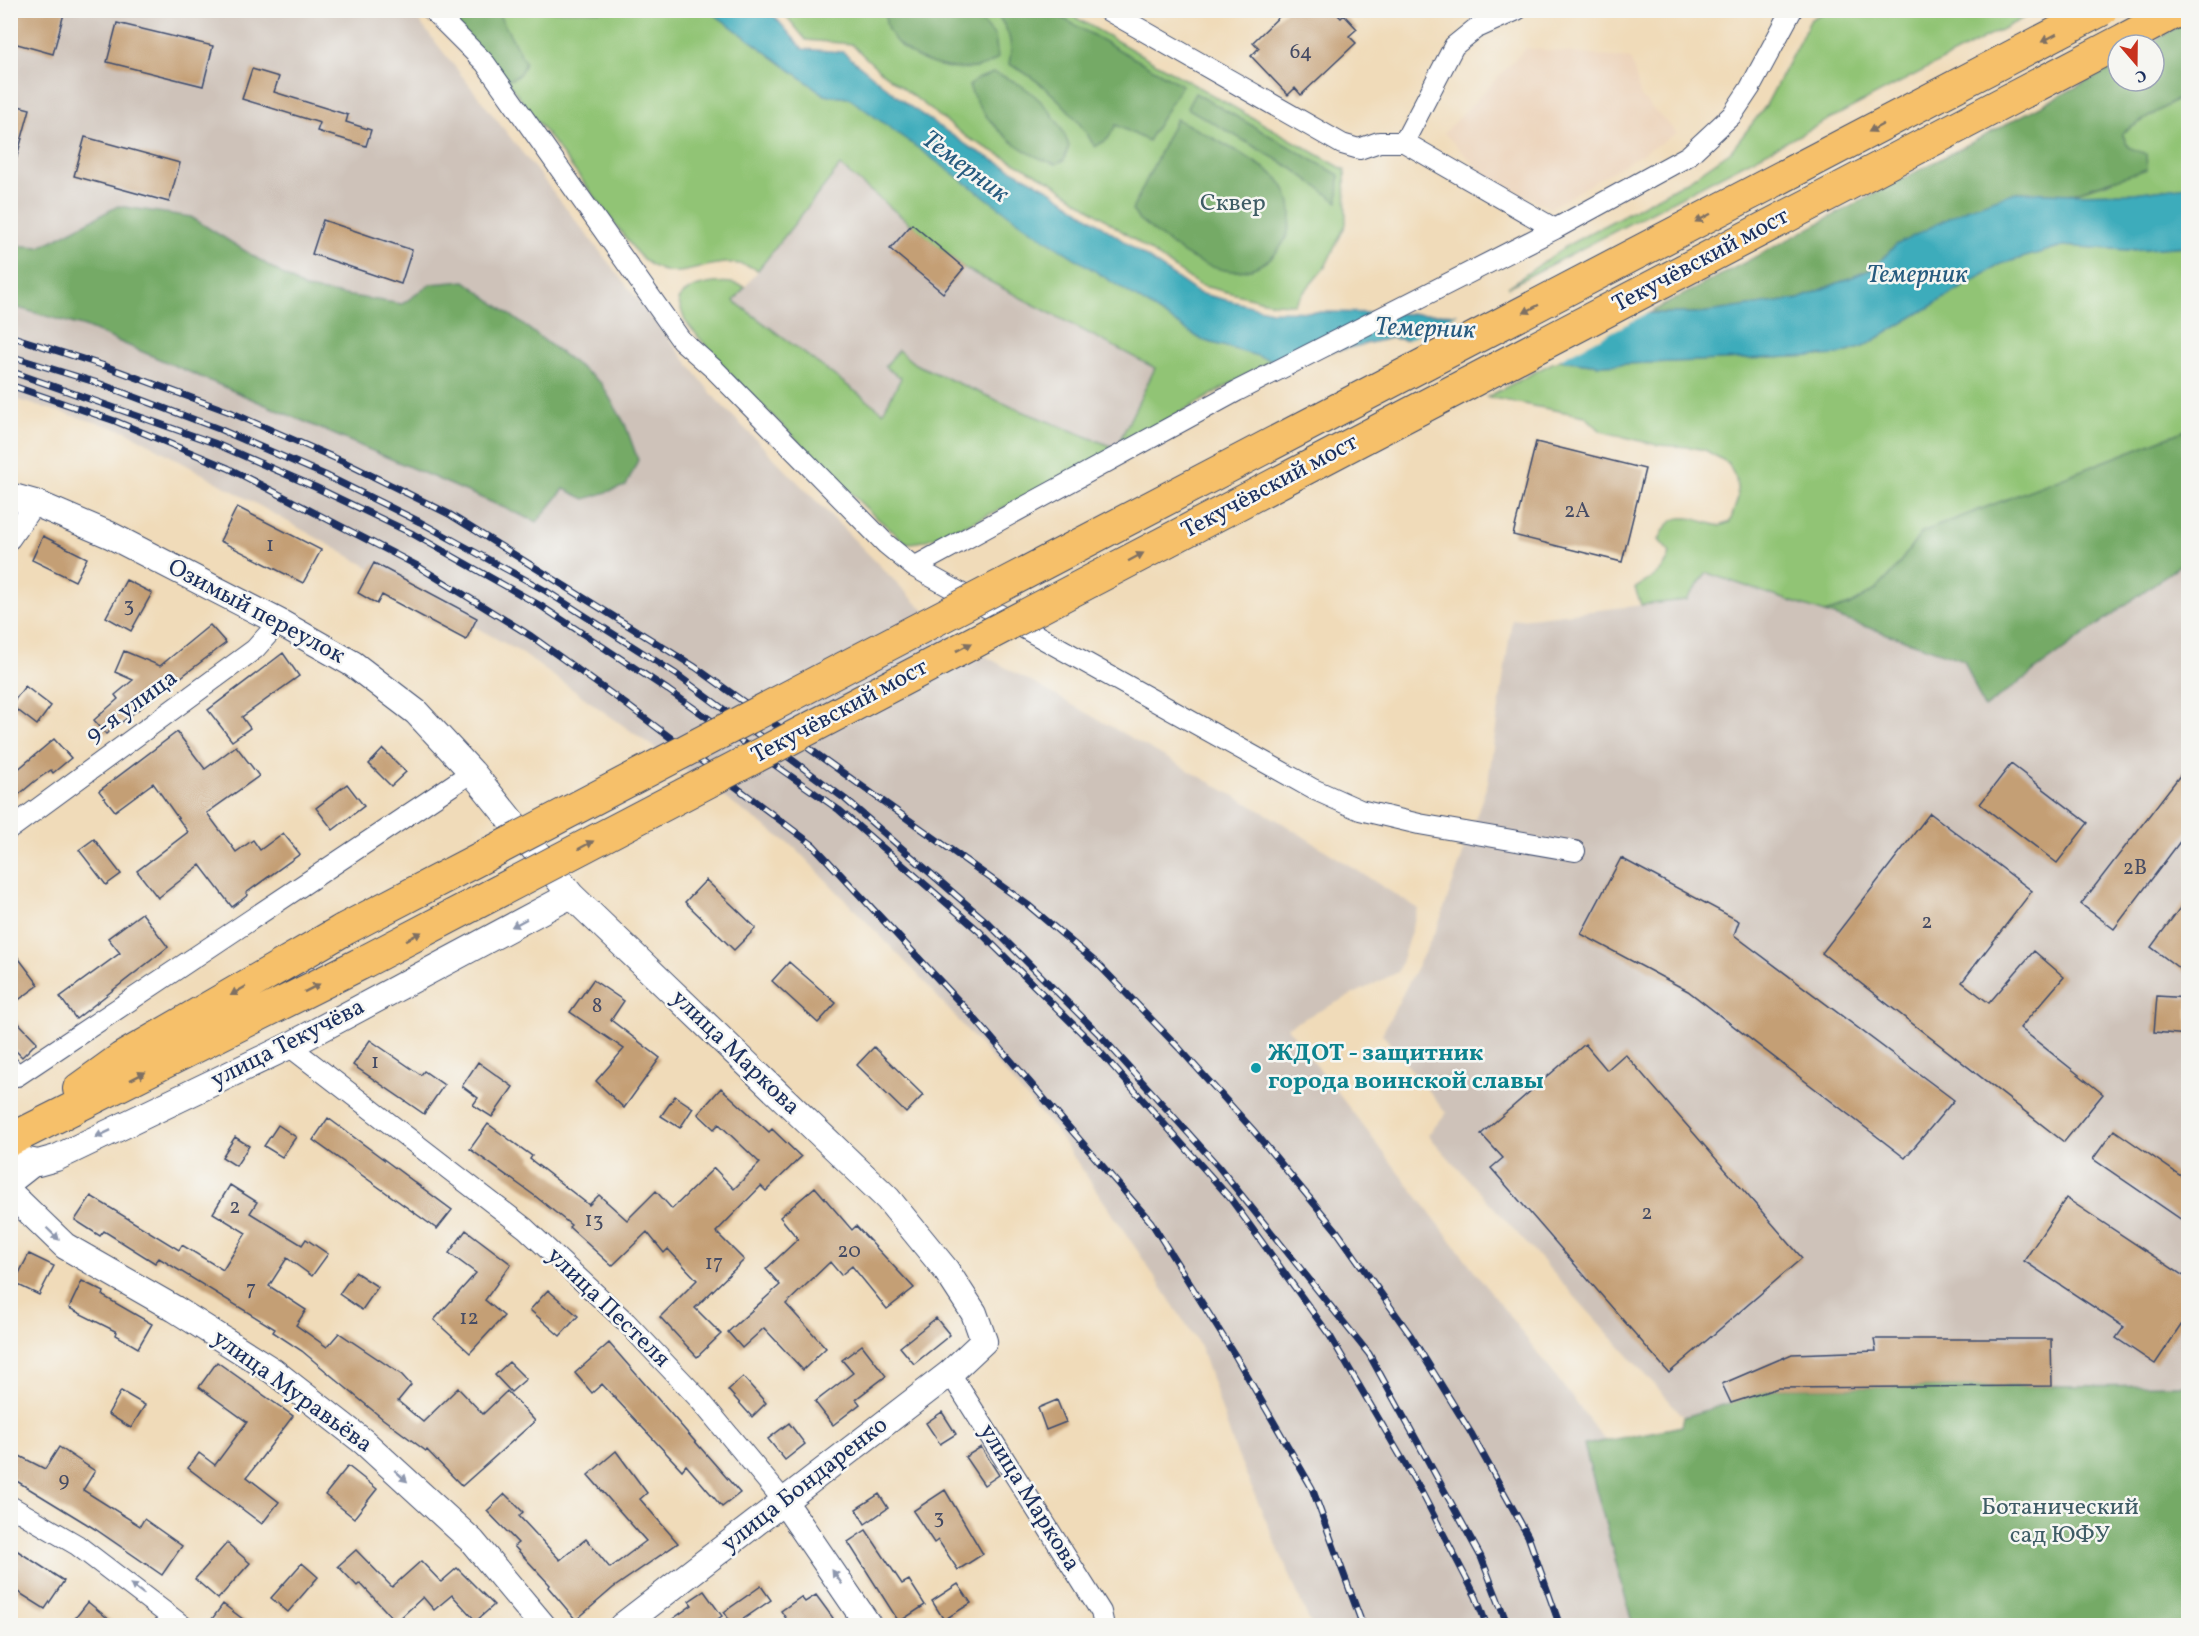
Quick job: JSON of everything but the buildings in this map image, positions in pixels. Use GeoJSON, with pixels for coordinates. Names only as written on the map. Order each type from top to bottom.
{"type":"FeatureCollection","features":[{"type":"Feature","properties":{"kind":"main road","name":"Текучёвский мост"},"geometry":{"type":"LineString","coordinates":[[12,1139],[122,1058],[343,930],[2101,10]]}},
{"type":"Feature","properties":{"kind":"main road","name":"Текучёвский мост"},"geometry":{"type":"LineString","coordinates":[[12,1139],[362,963],[2179,10]]}},
{"type":"Feature","properties":{"kind":"street"},"geometry":{"type":"LineString","coordinates":[[432,10],[485,63],[681,340],[715,370],[886,544],[914,567],[1332,798],[1360,810],[1419,824],[1575,851]]}},
{"type":"Feature","properties":{"kind":"street"},"geometry":{"type":"LineString","coordinates":[[1107,10],[1342,144],[1359,149],[1379,142],[1404,142],[1555,229]]}},
{"type":"Feature","properties":{"kind":"street"},"geometry":{"type":"LineString","coordinates":[[1404,142],[1454,46],[1475,28],[1517,10]]}},
{"type":"Feature","properties":{"kind":"street"},"geometry":{"type":"LineString","coordinates":[[914,567],[1237,391],[1555,229],[1670,166],[1712,136],[1732,115],[1750,88],[1792,10]]}},
{"type":"Feature","properties":{"kind":"street","name":"Озимый переулок"},"geometry":{"type":"LineString","coordinates":[[10,496],[35,503],[110,535],[279,622],[353,664],[417,712],[472,772]]}},
{"type":"Feature","properties":{"kind":"street"},"geometry":{"type":"LineString","coordinates":[[10,539],[35,503]]}},
{"type":"Feature","properties":{"kind":"street","name":"9-я улица"},"geometry":{"type":"LineString","coordinates":[[12,825],[255,648],[279,622]]}},
{"type":"Feature","properties":{"kind":"street"},"geometry":{"type":"LineString","coordinates":[[14,1072],[472,772]]}},
{"type":"Feature","properties":{"kind":"street","name":"улица Маркова"},"geometry":{"type":"LineString","coordinates":[[472,772],[571,895],[888,1199],[946,1270],[974,1313],[984,1341]]}},
{"type":"Feature","properties":{"kind":"street","name":"улица Текучёва"},"geometry":{"type":"LineString","coordinates":[[38,1163],[56,1158],[289,1046],[571,895]]}},
{"type":"Feature","properties":{"kind":"street","name":"улица Пестеля"},"geometry":{"type":"LineString","coordinates":[[289,1046],[525,1228],[626,1322],[690,1389],[783,1500],[869,1626]]}},
{"type":"Feature","properties":{"kind":"street"},"geometry":{"type":"LineString","coordinates":[[12,1139],[18,1159],[38,1163]]}},
{"type":"Feature","properties":{"kind":"street"},"geometry":{"type":"LineString","coordinates":[[10,1185],[38,1163]]}},
{"type":"Feature","properties":{"kind":"street","name":"улица Муравьёва"},"geometry":{"type":"LineString","coordinates":[[10,1193],[65,1246],[175,1309],[273,1371],[364,1442],[472,1541],[543,1626]]}},
{"type":"Feature","properties":{"kind":"street","name":"улица Бондаренко"},"geometry":{"type":"LineString","coordinates":[[622,1626],[950,1373],[984,1341]]}},
{"type":"Feature","properties":{"kind":"street","name":"улица Маркова"},"geometry":{"type":"LineString","coordinates":[[950,1373],[1101,1612],[1104,1626]]}},
{"type":"Feature","properties":{"kind":"street"},"geometry":{"type":"LineString","coordinates":[[10,1506],[77,1545],[183,1626]]}},
{"type":"Feature","properties":{"kind":"shaded area"},"geometry":{"type":"Polygon","coordinates":[[[10,11],[411,11],[716,399],[948,635],[1279,821],[1418,909],[1398,972],[1287,1027],[1607,1443],[1656,1625],[1311,1625],[1235,1449],[1200,1346],[1139,1253],[1056,1131],[920,977],[795,848],[520,652],[126,431],[11,398],[10,11]]]}},
{"type":"Feature","properties":{"kind":"shaded area"},"geometry":{"type":"Polygon","coordinates":[[[1526,48],[1631,59],[1641,97],[1677,133],[1550,208],[1483,174],[1444,133],[1526,48]]]}},
{"type":"Feature","properties":{"kind":"shaded area"},"geometry":{"type":"Polygon","coordinates":[[[840,166],[964,268],[1155,368],[1116,448],[1019,410],[915,364],[899,350],[902,377],[884,412],[734,301],[840,166]]]}},
{"type":"Feature","properties":{"kind":"shaded area"},"geometry":{"type":"Polygon","coordinates":[[[2188,559],[2188,1385],[1778,1388],[1684,1417],[1428,1135],[1446,1113],[1382,1034],[1438,926],[1488,782],[1512,620],[1686,600],[1707,573],[1964,660],[1984,708],[2188,559]]]}},
{"type":"Feature","properties":{"kind":"green space"},"geometry":{"type":"Polygon","coordinates":[[[886,10],[973,11],[995,36],[998,58],[984,66],[966,69],[927,62],[909,53],[895,41],[887,26],[886,10]]]}},
{"type":"Feature","properties":{"kind":"green space"},"geometry":{"type":"Polygon","coordinates":[[[439,11],[497,11],[525,62],[521,72],[516,77],[506,80],[439,11]]]}},
{"type":"Feature","properties":{"kind":"green space"},"geometry":{"type":"Polygon","coordinates":[[[497,11],[710,11],[825,95],[849,98],[1202,340],[1272,360],[1144,433],[1024,498],[971,523],[929,539],[905,542],[870,512],[730,374],[685,321],[678,300],[683,294],[709,284],[729,283],[745,287],[734,301],[883,412],[901,378],[885,367],[898,350],[915,364],[1019,410],[1116,448],[1155,368],[964,268],[840,166],[758,270],[740,264],[723,263],[680,272],[666,272],[652,266],[637,253],[506,80],[497,11]]]}},
{"type":"Feature","properties":{"kind":"green space","name":"Сквер"},"geometry":{"type":"Polygon","coordinates":[[[782,11],[1064,11],[1345,170],[1346,224],[1325,267],[1294,304],[1272,303],[1199,285],[1050,181],[968,138],[878,69],[851,44],[806,40],[782,11]]]}},
{"type":"Feature","properties":{"kind":"green space"},"geometry":{"type":"Polygon","coordinates":[[[994,11],[1050,11],[1182,85],[1148,141],[1116,125],[1108,139],[1095,147],[1069,111],[1047,89],[1009,64],[1011,48],[1009,35],[994,11]]]}},
{"type":"Feature","properties":{"kind":"green space"},"geometry":{"type":"Polygon","coordinates":[[[1826,11],[2037,11],[1508,287],[1568,245],[1689,180],[1731,151],[1765,107],[1811,19],[1826,11]]]}},
{"type":"Feature","properties":{"kind":"green space"},"geometry":{"type":"Polygon","coordinates":[[[2188,20],[2188,93],[2122,133],[2128,147],[2146,154],[2147,169],[2070,194],[2016,192],[1896,245],[1872,269],[1799,299],[1702,313],[1649,313],[2106,71],[2106,93],[2166,93],[2166,34],[2188,20]]]}},
{"type":"Feature","properties":{"kind":"green space"},"geometry":{"type":"Polygon","coordinates":[[[993,73],[1006,77],[1030,91],[1049,111],[1069,146],[1064,160],[1056,164],[1029,153],[1004,135],[983,112],[969,86],[977,79],[993,73]]]}},
{"type":"Feature","properties":{"kind":"green space"},"geometry":{"type":"Polygon","coordinates":[[[1195,93],[1339,175],[1338,202],[1293,169],[1187,108],[1195,93]]]}},
{"type":"Feature","properties":{"kind":"green space"},"geometry":{"type":"Polygon","coordinates":[[[2188,93],[2188,186],[2135,193],[2070,194],[2113,181],[2128,147],[2122,133],[2188,93]]]}},
{"type":"Feature","properties":{"kind":"green space"},"geometry":{"type":"Polygon","coordinates":[[[1176,119],[1231,148],[1279,180],[1288,196],[1291,212],[1289,229],[1283,244],[1259,266],[1242,271],[1224,270],[1200,262],[1178,250],[1158,235],[1138,219],[1132,210],[1176,119]]]}},
{"type":"Feature","properties":{"kind":"green space"},"geometry":{"type":"Polygon","coordinates":[[[118,206],[191,217],[306,289],[402,304],[431,284],[465,281],[601,383],[625,424],[638,460],[626,486],[585,499],[564,489],[537,522],[85,327],[11,306],[11,245],[40,247],[118,206]]]}},
{"type":"Feature","properties":{"kind":"green space"},"geometry":{"type":"Polygon","coordinates":[[[2063,246],[2129,250],[2188,246],[2188,429],[1922,532],[1893,572],[1876,590],[1850,605],[1825,613],[1707,573],[1686,600],[1641,605],[1635,588],[1657,574],[1668,560],[1670,553],[1659,540],[1671,522],[1685,518],[1720,526],[1730,522],[1738,498],[1736,479],[1728,463],[1705,450],[1657,445],[1601,431],[1585,416],[1487,397],[1558,360],[1600,365],[1838,355],[1863,347],[2001,264],[2063,246]]]}},
{"type":"Feature","properties":{"kind":"green space"},"geometry":{"type":"Polygon","coordinates":[[[2188,429],[2188,559],[1984,708],[1964,660],[1825,613],[1850,605],[1876,590],[1893,572],[1922,532],[2188,429]]]}},
{"type":"Feature","properties":{"kind":"green space","name":"Ботанический сад ЮФУ"},"geometry":{"type":"Polygon","coordinates":[[[2188,1385],[2188,1625],[1633,1625],[1584,1445],[1682,1426],[1684,1417],[1778,1388],[2188,1385]]]}},
{"type":"Feature","properties":{"kind":"water","name":"Темерник"},"geometry":{"type":"Polygon","coordinates":[[[710,11],[735,11],[774,16],[803,49],[843,52],[908,105],[971,148],[1050,190],[1198,293],[1271,311],[1431,314],[1701,313],[1799,299],[1872,269],[1896,245],[1966,209],[2016,192],[2134,193],[2188,186],[2188,246],[2129,250],[2063,246],[2001,264],[1863,347],[1838,355],[1600,365],[1391,338],[1344,349],[1272,360],[1202,340],[1025,226],[849,98],[825,95],[710,11]]]}},
{"type":"Feature","properties":{"kind":"pier"},"geometry":{"type":"Polygon","coordinates":[[[1464,310],[1654,310],[1554,362],[1402,343],[1464,310]]]}},
{"type":"Feature","properties":{"kind":"railway"},"geometry":{"type":"LineString","coordinates":[[10,336],[105,366],[230,412],[344,462],[449,514],[695,667],[1028,905],[1100,966],[1179,1048],[1253,1130],[1336,1230],[1411,1336],[1471,1433],[1528,1536],[1560,1626]]}},
{"type":"Feature","properties":{"kind":"railway"},"geometry":{"type":"LineString","coordinates":[[10,356],[98,383],[219,429],[325,475],[420,522],[546,591],[676,674],[845,799],[988,923],[1101,1036],[1218,1166],[1369,1354],[1481,1557],[1508,1626]]}},
{"type":"Feature","properties":{"kind":"railway"},"geometry":{"type":"LineString","coordinates":[[10,371],[214,443],[315,487],[413,534],[541,606],[668,690],[839,810],[979,931],[1095,1046],[1230,1198],[1330,1336],[1421,1491],[1476,1597],[1487,1626]]}},
{"type":"Feature","properties":{"kind":"railway"},"geometry":{"type":"LineString","coordinates":[[10,385],[115,421],[228,468],[416,565],[531,636],[813,845],[968,1011],[1151,1222],[1236,1357],[1312,1488],[1363,1626]]}},
{"type":"Feature","properties":{"kind":"place","name":"ЖДОТ - защитник города воинской славы"},"geometry":{"type":"Point","coordinates":[1256,1068]}}]}
